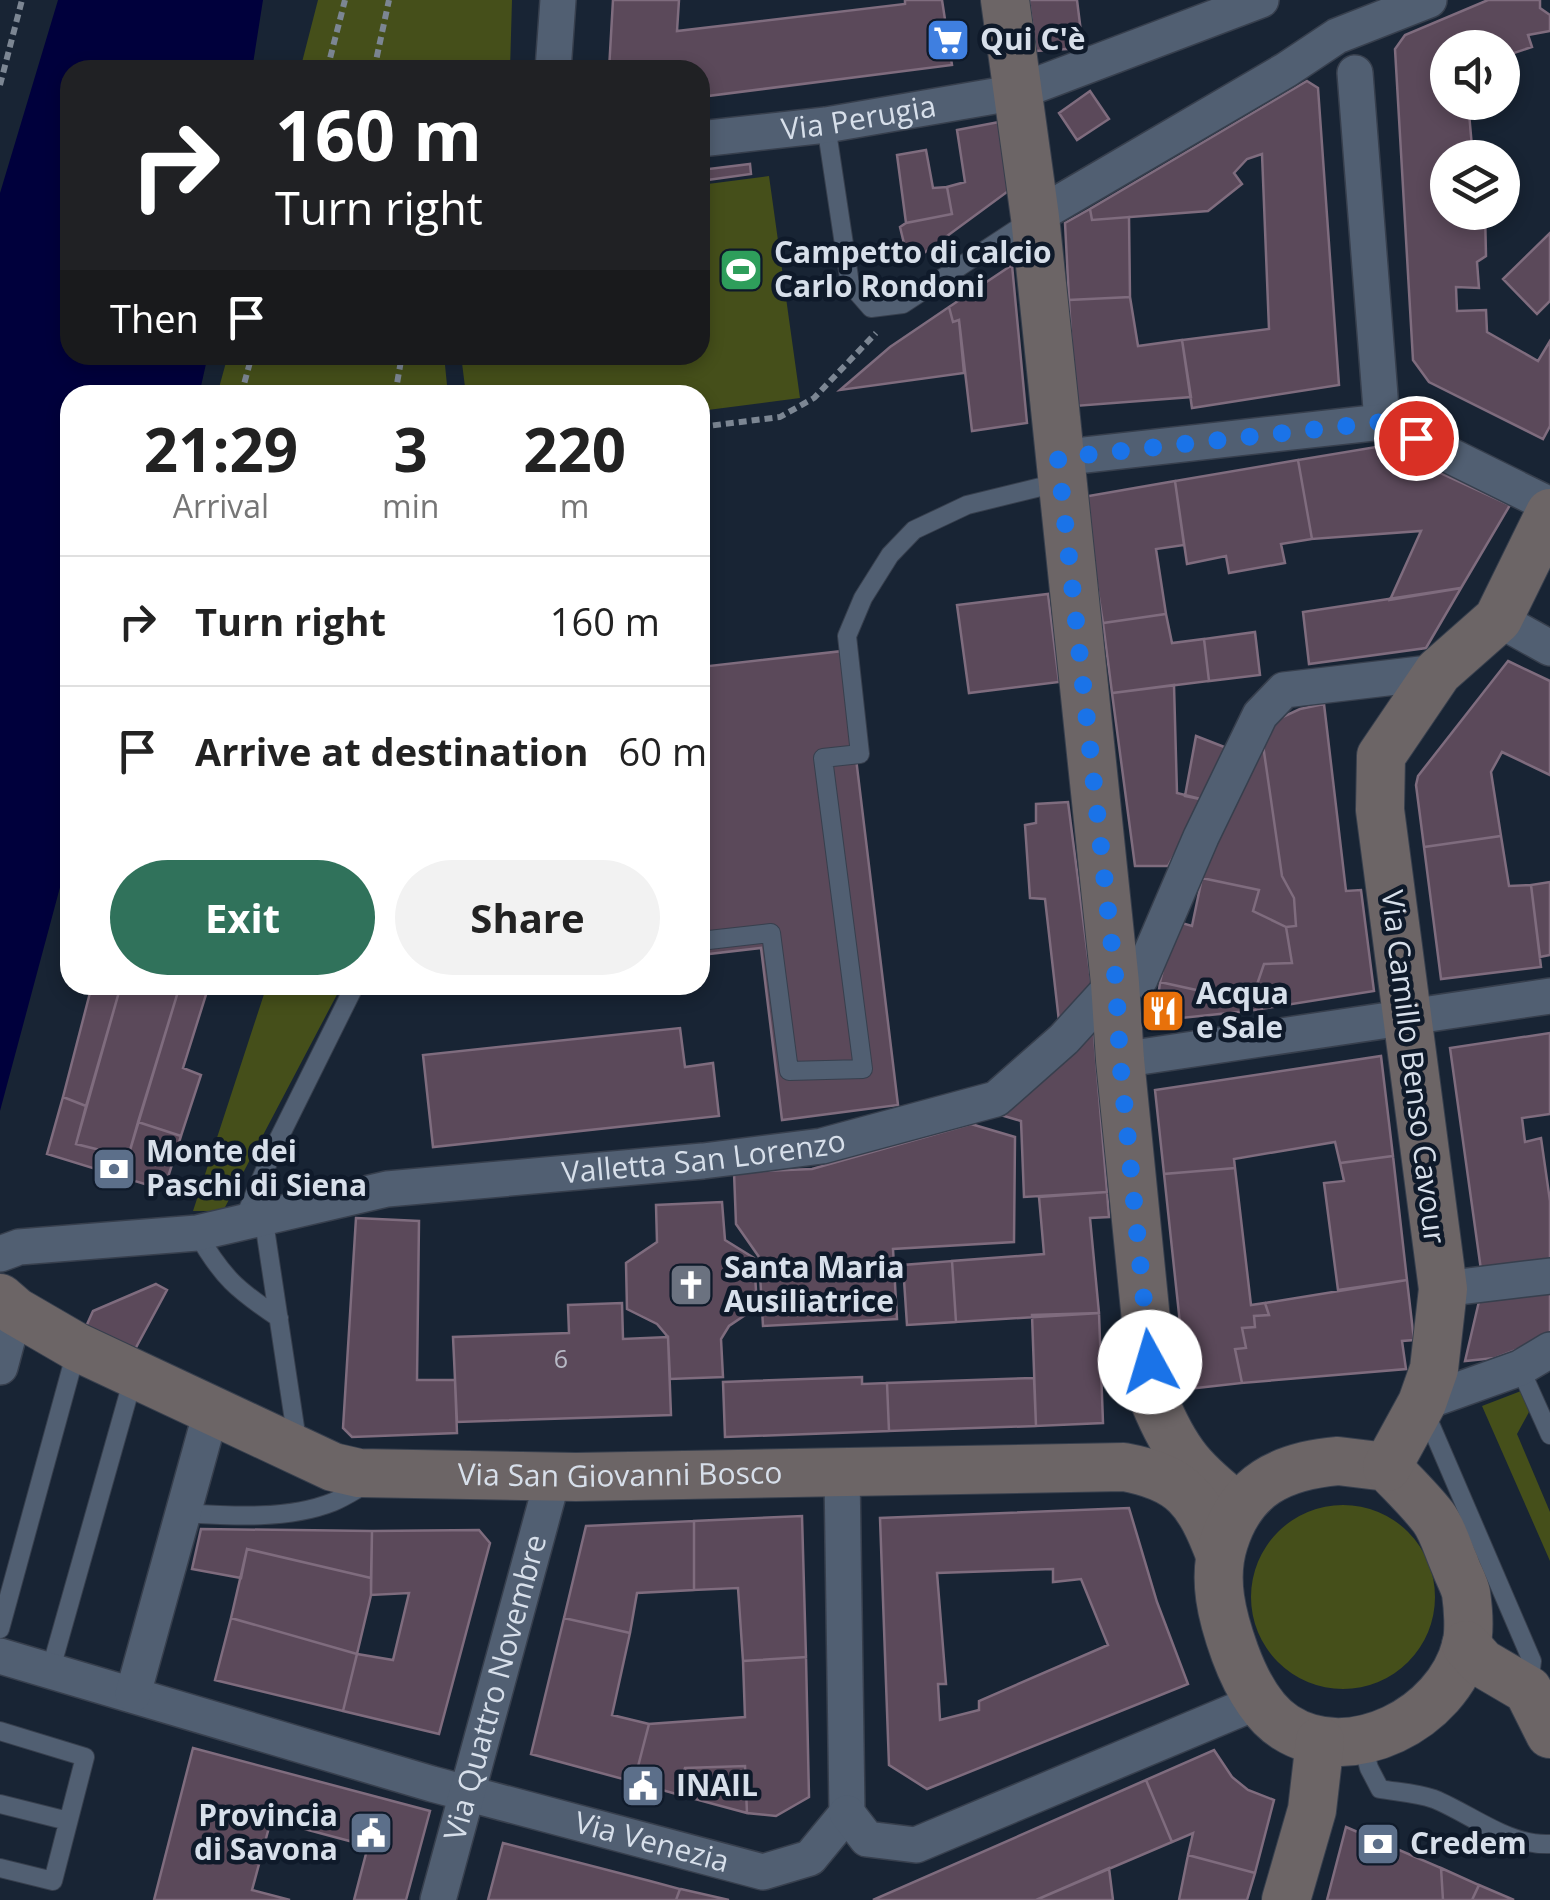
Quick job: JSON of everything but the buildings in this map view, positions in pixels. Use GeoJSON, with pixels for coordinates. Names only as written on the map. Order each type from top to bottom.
{"type":"FeatureCollection","features":[{"type":"Feature","properties":{"kind":"street"},"geometry":{"type":"LineString","coordinates":[[554,60],[558,0]]}},
{"type":"Feature","properties":{"kind":"street"},"geometry":{"type":"LineString","coordinates":[[1005,0],[1035,217],[1116,983],[1120,1060],[1154,1400],[1170,1441],[1186,1462],[1239,1508]]}},
{"type":"Feature","properties":{"kind":"street","name":"Via Perugia"},"geometry":{"type":"LineString","coordinates":[[710,138],[826,125],[1018,92],[1261,0]]}},
{"type":"Feature","properties":{"kind":"street"},"geometry":{"type":"LineString","coordinates":[[1035,217],[1337,36],[1429,0]]}},
{"type":"Feature","properties":{"kind":"street"},"geometry":{"type":"LineString","coordinates":[[1355,73],[1382,422]]}},
{"type":"Feature","properties":{"kind":"street"},"geometry":{"type":"LineString","coordinates":[[1060,470],[1382,422],[1550,505]]}},
{"type":"Feature","properties":{"kind":"street"},"geometry":{"type":"LineString","coordinates":[[1550,513],[1498,618],[1550,648]]}},
{"type":"Feature","properties":{"kind":"street","name":"Via Camillo Benso Cavour"},"geometry":{"type":"LineString","coordinates":[[1386,1467],[1422,1404],[1434,1369],[1442,1289],[1380,810],[1381,756],[1438,672],[1498,618]]}},
{"type":"Feature","properties":{"kind":"street","name":"Valletta San Lorenzo"},"geometry":{"type":"LineString","coordinates":[[0,1254],[19,1247],[197,1232],[387,1189],[703,1162],[822,1146],[996,1099],[1064,1040],[1116,983],[1140,978],[1201,836],[1260,714],[1284,690],[1438,672]]}},
{"type":"Feature","properties":{"kind":"street"},"geometry":{"type":"LineString","coordinates":[[1120,1060],[1550,996]]}},
{"type":"Feature","properties":{"kind":"street"},"geometry":{"type":"LineString","coordinates":[[1442,1289],[1550,1276]]}},
{"type":"Feature","properties":{"kind":"street","name":"Via San Giovanni Bosco"},"geometry":{"type":"LineString","coordinates":[[0,1368],[8,1304],[77,1347],[211,1412],[333,1467],[382,1476],[553,1477],[1124,1467],[1170,1480],[1192,1497],[1220,1555]]}},
{"type":"Feature","properties":{"kind":"street"},"geometry":{"type":"LineString","coordinates":[[1422,1404],[1520,1368],[1550,1350]]}},
{"type":"Feature","properties":{"kind":"street"},"geometry":{"type":"LineString","coordinates":[[1124,1467],[1136,1455],[1144,1438],[1154,1400]]}},
{"type":"Feature","properties":{"kind":"street"},"geometry":{"type":"LineString","coordinates":[[133,1694],[211,1412]]}},
{"type":"Feature","properties":{"kind":"street"},"geometry":{"type":"LineString","coordinates":[[1338,1460],[1386,1467],[1435,1520],[1466,1591],[1466,1646],[1444,1690],[1409,1722],[1341,1741],[1285,1727],[1258,1701],[1224,1622],[1219,1591],[1220,1555],[1239,1508],[1282,1471],[1338,1460]]}},
{"type":"Feature","properties":{"kind":"street"},"geometry":{"type":"LineString","coordinates":[[842,1473],[847,1813],[867,1839],[916,1845],[1258,1701]]}},
{"type":"Feature","properties":{"kind":"street","name":"Via Quattro Novembre"},"geometry":{"type":"LineString","coordinates":[[438,1900],[553,1477]]}},
{"type":"Feature","properties":{"kind":"street"},"geometry":{"type":"LineString","coordinates":[[1466,1646],[1482,1664],[1539,1686],[1550,1734]]}},
{"type":"Feature","properties":{"kind":"street","name":"Via Venezia"},"geometry":{"type":"LineString","coordinates":[[0,1656],[466,1793],[763,1872],[810,1858],[847,1813]]}},
{"type":"Feature","properties":{"kind":"street"},"geometry":{"type":"LineString","coordinates":[[1286,1900],[1312,1810],[1341,1741]]}},
{"type":"Feature","properties":{"kind":"lane"},"geometry":{"type":"LineString","coordinates":[[826,125],[850,284],[871,308],[903,304],[1035,217]]}},
{"type":"Feature","properties":{"kind":"lane"},"geometry":{"type":"LineString","coordinates":[[710,940],[770,933],[790,1071],[863,1069],[823,758],[860,754],[848,636],[862,598],[890,555],[914,530],[1060,470]]}},
{"type":"Feature","properties":{"kind":"lane"},"geometry":{"type":"LineString","coordinates":[[299,1452],[279,1318],[253,1218],[270,1158],[350,995]]}},
{"type":"Feature","properties":{"kind":"lane"},"geometry":{"type":"LineString","coordinates":[[197,1232],[212,1259],[238,1291],[279,1318]]}},
{"type":"Feature","properties":{"kind":"lane"},"geometry":{"type":"LineString","coordinates":[[0,1629],[77,1347]]}},
{"type":"Feature","properties":{"kind":"lane"},"geometry":{"type":"LineString","coordinates":[[1520,1368],[1550,1435]]}},
{"type":"Feature","properties":{"kind":"lane"},"geometry":{"type":"LineString","coordinates":[[50,1672],[134,1374]]}},
{"type":"Feature","properties":{"kind":"lane"},"geometry":{"type":"LineString","coordinates":[[1422,1404],[1532,1660],[1539,1686]]}},
{"type":"Feature","properties":{"kind":"lane"},"geometry":{"type":"LineString","coordinates":[[184,1513],[228,1516],[295,1511],[332,1502],[382,1476]]}},
{"type":"Feature","properties":{"kind":"lane"},"geometry":{"type":"LineString","coordinates":[[0,1731],[86,1757],[53,1882],[0,1868]]}},
{"type":"Feature","properties":{"kind":"lane"},"geometry":{"type":"LineString","coordinates":[[1341,1741],[1369,1768],[1380,1790],[1432,1798],[1497,1831],[1550,1844]]}},
{"type":"Feature","properties":{"kind":"lane"},"geometry":{"type":"LineString","coordinates":[[0,1804],[68,1821]]}},
{"type":"Feature","properties":{"kind":"path"},"geometry":{"type":"LineString","coordinates":[[0,85],[22,0]]}},
{"type":"Feature","properties":{"kind":"path"},"geometry":{"type":"LineString","coordinates":[[330,60],[345,0]]}},
{"type":"Feature","properties":{"kind":"path"},"geometry":{"type":"LineString","coordinates":[[376,60],[389,0]]}},
{"type":"Feature","properties":{"kind":"path"},"geometry":{"type":"LineString","coordinates":[[710,426],[780,417],[814,398],[903,304]]}},
{"type":"Feature","properties":{"kind":"green space"},"geometry":{"type":"Polygon","coordinates":[[[318,0],[512,0],[510,60],[303,60],[318,0]]]}},
{"type":"Feature","properties":{"kind":"green space","name":"Campetto di calcio Carlo Rondoni"},"geometry":{"type":"Polygon","coordinates":[[[769,176],[800,398],[710,410],[710,385],[465,385],[462,365],[710,365],[710,184],[769,176]]]}},
{"type":"Feature","properties":{"kind":"green space"},"geometry":{"type":"Polygon","coordinates":[[[225,365],[445,365],[447,385],[220,385],[225,365]]]}},
{"type":"Feature","properties":{"kind":"green space"},"geometry":{"type":"Polygon","coordinates":[[[264,995],[337,995],[223,1211],[193,1211],[264,995]]]}},
{"type":"Feature","properties":{"kind":"green space"},"geometry":{"type":"Polygon","coordinates":[[[1521,1391],[1529,1412],[1517,1434],[1550,1512],[1550,1561],[1482,1406],[1521,1391]]]}},
{"type":"Feature","properties":{"kind":"green space"},"geometry":{"type":"Polygon","coordinates":[[[1343,1505],[1378,1512],[1408,1532],[1428,1562],[1435,1597],[1428,1632],[1408,1662],[1378,1682],[1343,1689],[1308,1682],[1278,1662],[1258,1632],[1251,1597],[1258,1562],[1278,1532],[1308,1512],[1343,1505]]]}},
{"type":"Feature","properties":{"kind":"shaded area"},"geometry":{"type":"Polygon","coordinates":[[[58,0],[263,0],[254,60],[60,60],[60,365],[206,365],[201,385],[60,385],[60,887],[0,1111],[0,193],[58,0]]]}},
{"type":"Feature","properties":{"kind":"place","name":"Qui C'è"},"geometry":{"type":"Point","coordinates":[948,40]}},
{"type":"Feature","properties":{"kind":"place","name":"Campetto di calcio Carlo Rondoni"},"geometry":{"type":"Point","coordinates":[741,270]}},
{"type":"Feature","properties":{"kind":"place","name":"Acqua e Sale"},"geometry":{"type":"Point","coordinates":[1163,1011]}},
{"type":"Feature","properties":{"kind":"place","name":"Monte dei Paschi di Siena"},"geometry":{"type":"Point","coordinates":[114,1169]}},
{"type":"Feature","properties":{"kind":"place","name":"Santa Maria Ausiliatrice"},"geometry":{"type":"Point","coordinates":[691,1285]}},
{"type":"Feature","properties":{"kind":"place","name":"INAIL"},"geometry":{"type":"Point","coordinates":[643,1786]}},
{"type":"Feature","properties":{"kind":"place","name":"Provincia di Savona"},"geometry":{"type":"Point","coordinates":[371,1833]}},
{"type":"Feature","properties":{"kind":"place","name":"Credem"},"geometry":{"type":"Point","coordinates":[1378,1844]}},
{"type":"Feature","properties":{"kind":"route"},"geometry":{"type":"LineString","coordinates":[[1150,1362],[1116,983],[1058,458],[1382,422],[1416,438]]}}]}
